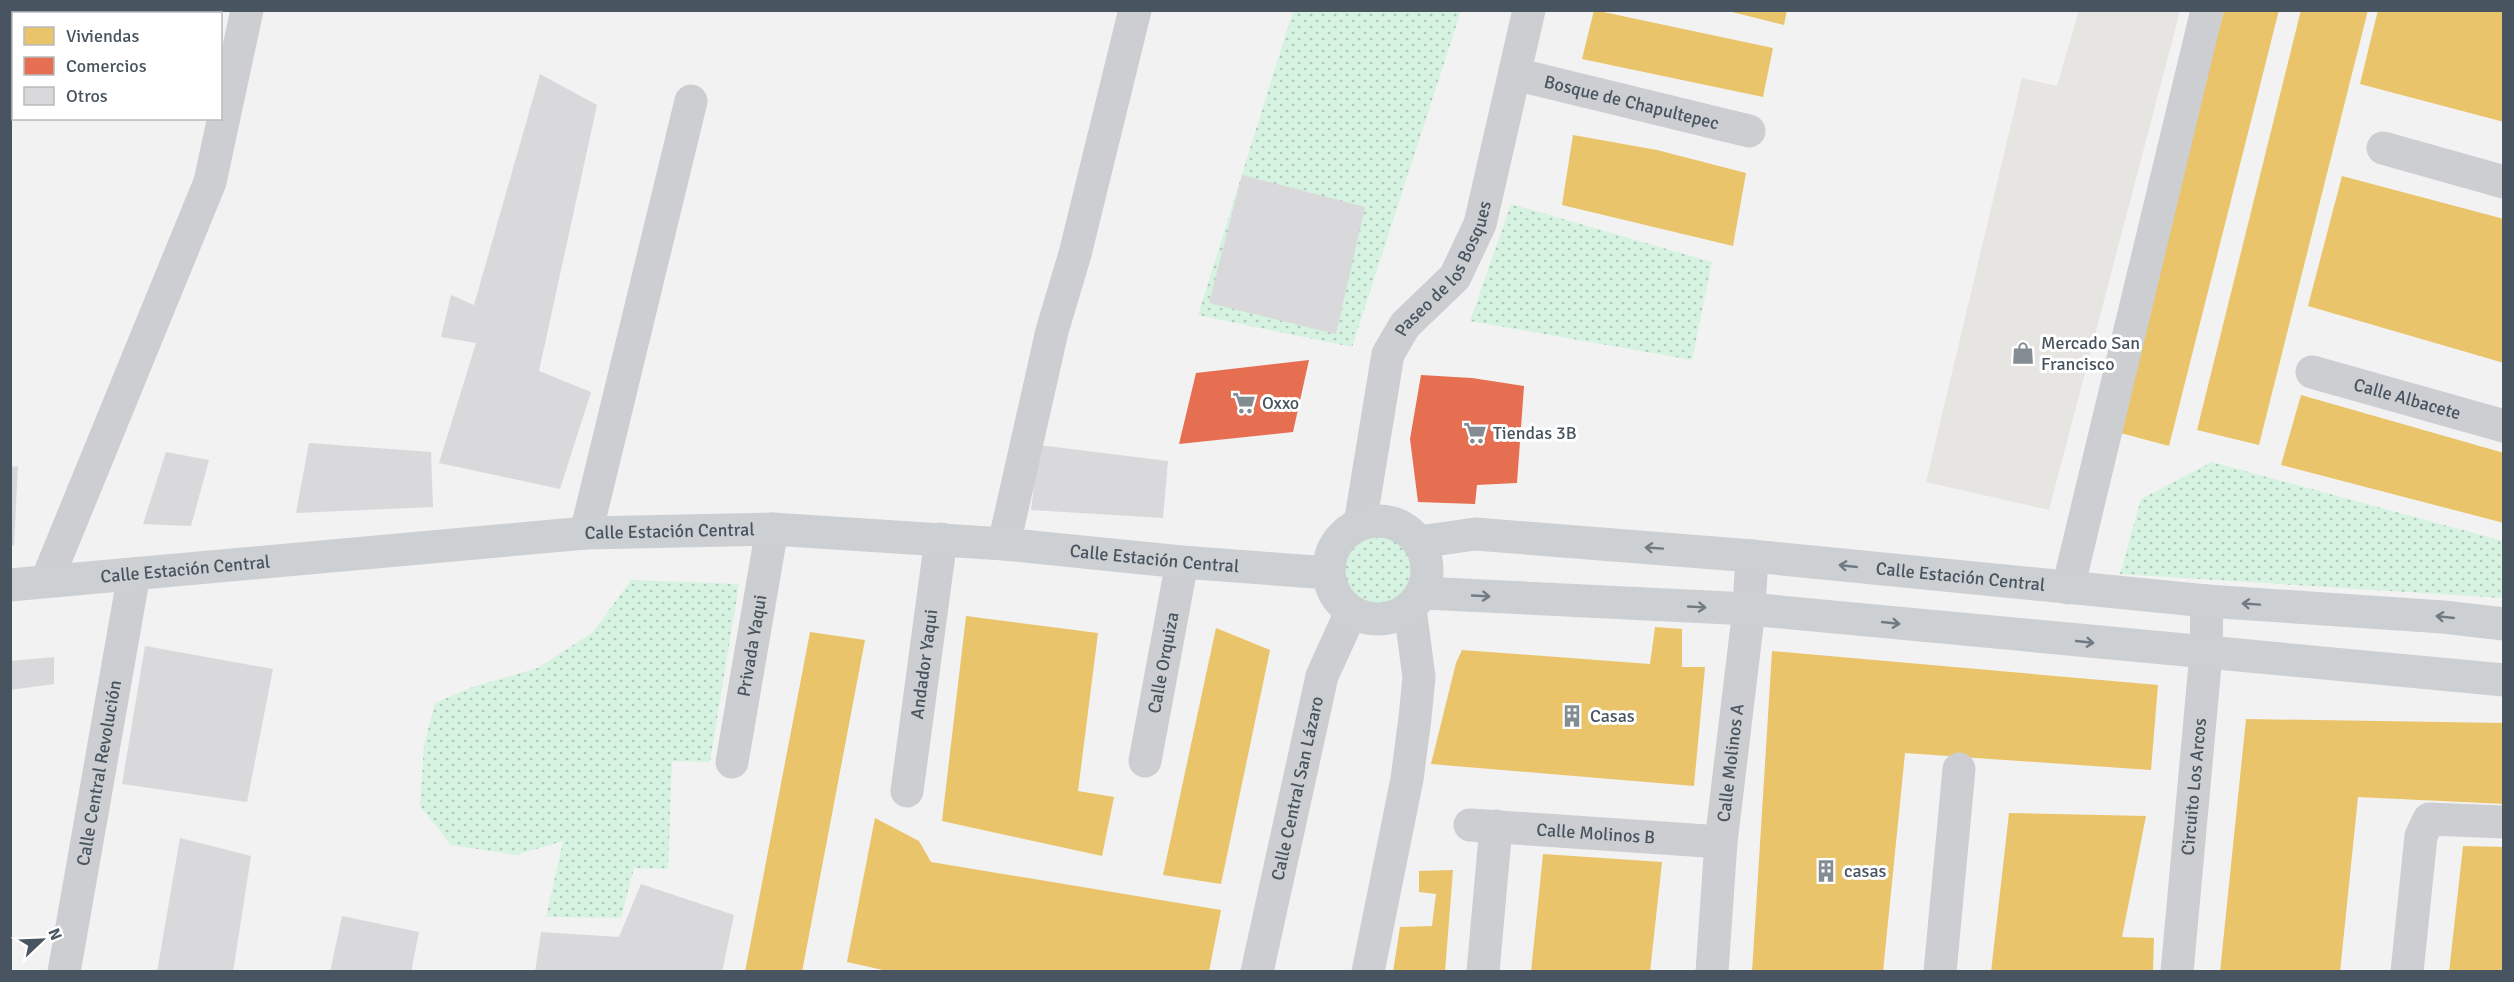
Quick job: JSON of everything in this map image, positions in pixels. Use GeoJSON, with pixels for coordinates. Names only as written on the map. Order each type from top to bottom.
{"type":"FeatureCollection","features":[{"type":"Feature","properties":{"kind":"street"},"geometry":{"type":"LineString","coordinates":[[48,580],[210,182],[247,10]]}},
{"type":"Feature","properties":{"kind":"street"},"geometry":{"type":"LineString","coordinates":[[1004,544],[1050,342],[1075,254],[1135,10]]}},
{"type":"Feature","properties":{"kind":"street","name":"Paseo de los Bosques"},"geometry":{"type":"LineString","coordinates":[[1360,524],[1388,354],[1406,325],[1455,277],[1480,224],[1529,10]]}},
{"type":"Feature","properties":{"kind":"street"},"geometry":{"type":"LineString","coordinates":[[2068,588],[2207,10]]}},
{"type":"Feature","properties":{"kind":"street","name":"Bosque de Chapultepec"},"geometry":{"type":"LineString","coordinates":[[1515,74],[1749,131]]}},
{"type":"Feature","properties":{"kind":"street"},"geometry":{"type":"LineString","coordinates":[[586,533],[691,102]]}},
{"type":"Feature","properties":{"kind":"street"},"geometry":{"type":"LineString","coordinates":[[2383,148],[2504,182]]}},
{"type":"Feature","properties":{"kind":"street","name":"Calle Albacete"},"geometry":{"type":"LineString","coordinates":[[2312,372],[2504,426]]}},
{"type":"Feature","properties":{"kind":"street"},"geometry":{"type":"LineString","coordinates":[[1368,972],[1407,779],[1419,677],[1416,601],[1428,567],[1419,542],[1403,527],[1382,520],[1360,524],[1342,535],[1332,552],[1328,573],[1336,595],[1351,612],[1371,620],[1391,619],[1416,601],[1749,609],[2206,654],[2504,680]]}},
{"type":"Feature","properties":{"kind":"street","name":"Calle Estación Central"},"geometry":{"type":"LineString","coordinates":[[10,585],[586,533],[772,529],[1004,544],[1182,562],[1328,573]]}},
{"type":"Feature","properties":{"kind":"street","name":"Privada Yaqui"},"geometry":{"type":"LineString","coordinates":[[732,762],[772,529]]}},
{"type":"Feature","properties":{"kind":"street","name":"Calle Estación Central"},"geometry":{"type":"LineString","coordinates":[[1419,542],[1475,534],[1752,556],[2207,601],[2443,616],[2504,624]]}},
{"type":"Feature","properties":{"kind":"street","name":"Andador Yaqui"},"geometry":{"type":"LineString","coordinates":[[907,791],[941,540]]}},
{"type":"Feature","properties":{"kind":"street","name":"Calle Molinos A"},"geometry":{"type":"LineString","coordinates":[[1712,972],[1721,842],[1749,609],[1752,556]]}},
{"type":"Feature","properties":{"kind":"street","name":"Calle Orquiza"},"geometry":{"type":"LineString","coordinates":[[1145,761],[1182,562]]}},
{"type":"Feature","properties":{"kind":"street","name":"Calle Central Revolución"},"geometry":{"type":"LineString","coordinates":[[64,972],[134,574]]}},
{"type":"Feature","properties":{"kind":"street","name":"Circuito Los Arcos"},"geometry":{"type":"LineString","coordinates":[[2177,972],[2206,654],[2207,601]]}},
{"type":"Feature","properties":{"kind":"street","name":"Calle Central San Lázaro"},"geometry":{"type":"LineString","coordinates":[[1257,972],[1322,676],[1351,612]]}},
{"type":"Feature","properties":{"kind":"street"},"geometry":{"type":"LineString","coordinates":[[1940,972],[1959,769]]}},
{"type":"Feature","properties":{"kind":"street"},"geometry":{"type":"LineString","coordinates":[[2406,972],[2421,836],[2429,819],[2504,822]]}},
{"type":"Feature","properties":{"kind":"street","name":"Calle Molinos B"},"geometry":{"type":"LineString","coordinates":[[1483,972],[1483,826],[1721,842]]}},
{"type":"Feature","properties":{"kind":"shaded area","name":"Mercado San Francisco"},"geometry":{"type":"Polygon","coordinates":[[[2079,10],[2180,11],[2049,510],[1926,482],[2022,78],[2057,86],[2079,10]]]}},
{"type":"Feature","properties":{"kind":"green space"},"geometry":{"type":"Polygon","coordinates":[[[1293,11],[1461,11],[1352,347],[1198,315],[1293,11]]]}},
{"type":"Feature","properties":{"kind":"green space"},"geometry":{"type":"Polygon","coordinates":[[[1511,204],[1712,262],[1692,360],[1470,321],[1511,204]]]}},
{"type":"Feature","properties":{"kind":"green space"},"geometry":{"type":"Polygon","coordinates":[[[2212,462],[2503,541],[2503,598],[2120,574],[2141,499],[2212,462]]]}},
{"type":"Feature","properties":{"kind":"green space"},"geometry":{"type":"Polygon","coordinates":[[[1382,520],[1407,530],[1409,538],[1423,553],[1423,575],[1416,601],[1405,612],[1366,618],[1347,608],[1330,580],[1332,552],[1342,532],[1382,520]]]}},
{"type":"Feature","properties":{"kind":"green space"},"geometry":{"type":"Polygon","coordinates":[[[631,580],[739,584],[710,762],[672,761],[668,869],[634,868],[621,918],[546,917],[563,841],[516,855],[451,845],[420,806],[424,745],[435,703],[475,686],[538,668],[593,632],[631,580]]]}},
{"type":"Feature","properties":{"kind":"building: Viviendas"},"geometry":{"type":"Polygon","coordinates":[[[1594,10],[1773,48],[1763,97],[1582,59],[1594,10]]]}},
{"type":"Feature","properties":{"kind":"building: Viviendas"},"geometry":{"type":"Polygon","coordinates":[[[1724,10],[1787,10],[1784,25],[1724,10]]]}},
{"type":"Feature","properties":{"kind":"building: Viviendas"},"geometry":{"type":"Polygon","coordinates":[[[2224,10],[2279,10],[2169,446],[2117,432],[2224,10]]]}},
{"type":"Feature","properties":{"kind":"building: Viviendas"},"geometry":{"type":"Polygon","coordinates":[[[2301,10],[2368,10],[2259,445],[2197,430],[2301,10]]]}},
{"type":"Feature","properties":{"kind":"building: Viviendas"},"geometry":{"type":"Polygon","coordinates":[[[2378,10],[2504,10],[2504,122],[2360,84],[2378,10]]]}},
{"type":"Feature","properties":{"kind":"building: Viviendas"},"geometry":{"type":"Polygon","coordinates":[[[1573,135],[1657,150],[1746,173],[1733,246],[1562,205],[1573,135]]]}},
{"type":"Feature","properties":{"kind":"building: Viviendas"},"geometry":{"type":"Polygon","coordinates":[[[2342,176],[2504,219],[2504,363],[2308,306],[2342,176]]]}},
{"type":"Feature","properties":{"kind":"building: Viviendas"},"geometry":{"type":"Polygon","coordinates":[[[2301,395],[2504,453],[2504,523],[2281,465],[2301,395]]]}},
{"type":"Feature","properties":{"kind":"building: Viviendas"},"geometry":{"type":"Polygon","coordinates":[[[966,616],[1098,633],[1078,791],[1114,797],[1102,856],[942,821],[966,616]]]}},
{"type":"Feature","properties":{"kind":"building: Viviendas","name":"Casas"},"geometry":{"type":"Polygon","coordinates":[[[1655,627],[1682,629],[1682,667],[1705,667],[1694,786],[1431,764],[1456,663],[1462,650],[1650,664],[1655,627]]]}},
{"type":"Feature","properties":{"kind":"building: Viviendas"},"geometry":{"type":"Polygon","coordinates":[[[1216,628],[1270,650],[1221,884],[1163,875],[1216,628]]]}},
{"type":"Feature","properties":{"kind":"building: Viviendas"},"geometry":{"type":"Polygon","coordinates":[[[810,632],[865,640],[802,972],[745,972],[810,632]]]}},
{"type":"Feature","properties":{"kind":"building: Viviendas","name":"casas"},"geometry":{"type":"Polygon","coordinates":[[[1772,651],[2158,685],[2151,770],[1905,753],[1883,972],[1752,972],[1772,651]]]}},
{"type":"Feature","properties":{"kind":"building: Viviendas"},"geometry":{"type":"Polygon","coordinates":[[[2246,719],[2504,723],[2504,804],[2358,797],[2340,972],[2220,972],[2246,719]]]}},
{"type":"Feature","properties":{"kind":"building: Viviendas"},"geometry":{"type":"Polygon","coordinates":[[[2009,813],[2146,816],[2122,937],[2154,938],[2153,972],[1991,972],[2009,813]]]}},
{"type":"Feature","properties":{"kind":"building: Viviendas"},"geometry":{"type":"Polygon","coordinates":[[[875,818],[919,841],[931,862],[1221,910],[1209,972],[892,972],[847,962],[875,818]]]}},
{"type":"Feature","properties":{"kind":"building: Viviendas"},"geometry":{"type":"Polygon","coordinates":[[[2463,846],[2504,847],[2504,972],[2449,972],[2463,846]]]}},
{"type":"Feature","properties":{"kind":"building: Viviendas"},"geometry":{"type":"Polygon","coordinates":[[[1543,854],[1662,862],[1650,972],[1531,972],[1543,854]]]}},
{"type":"Feature","properties":{"kind":"building: Viviendas"},"geometry":{"type":"Polygon","coordinates":[[[1453,870],[1445,972],[1393,972],[1400,927],[1432,926],[1436,894],[1419,892],[1419,871],[1453,870]]]}},
{"type":"Feature","properties":{"kind":"building: Comercios","name":"Oxxo"},"geometry":{"type":"Polygon","coordinates":[[[1309,360],[1293,432],[1179,444],[1196,373],[1309,360]]]}},
{"type":"Feature","properties":{"kind":"building: Comercios"},"geometry":{"type":"Polygon","coordinates":[[[1421,375],[1472,378],[1524,386],[1517,483],[1477,485],[1475,504],[1418,502],[1410,439],[1421,375]]]}},
{"type":"Feature","properties":{"kind":"building: Otros"},"geometry":{"type":"Polygon","coordinates":[[[540,74],[597,105],[539,371],[591,392],[560,489],[439,463],[476,343],[441,337],[451,295],[474,305],[540,74]]]}},
{"type":"Feature","properties":{"kind":"building: Otros"},"geometry":{"type":"Polygon","coordinates":[[[1242,175],[1365,207],[1336,334],[1209,303],[1242,175]]]}},
{"type":"Feature","properties":{"kind":"building: Otros"},"geometry":{"type":"Polygon","coordinates":[[[309,443],[431,452],[433,507],[296,513],[309,443]]]}},
{"type":"Feature","properties":{"kind":"building: Otros"},"geometry":{"type":"Polygon","coordinates":[[[1039,445],[1168,461],[1163,518],[1031,510],[1039,445]]]}},
{"type":"Feature","properties":{"kind":"building: Otros"},"geometry":{"type":"Polygon","coordinates":[[[166,452],[209,460],[191,526],[143,524],[166,452]]]}},
{"type":"Feature","properties":{"kind":"building: Otros"},"geometry":{"type":"Polygon","coordinates":[[[18,466],[14,545],[10,545],[10,467],[18,466]]]}},
{"type":"Feature","properties":{"kind":"building: Otros"},"geometry":{"type":"Polygon","coordinates":[[[145,646],[273,669],[247,802],[122,784],[145,646]]]}},
{"type":"Feature","properties":{"kind":"building: Otros"},"geometry":{"type":"Polygon","coordinates":[[[54,657],[54,684],[10,690],[10,661],[54,657]]]}},
{"type":"Feature","properties":{"kind":"building: Otros"},"geometry":{"type":"Polygon","coordinates":[[[180,838],[251,856],[233,972],[157,972],[180,838]]]}},
{"type":"Feature","properties":{"kind":"building: Otros"},"geometry":{"type":"Polygon","coordinates":[[[641,884],[734,915],[722,972],[535,972],[541,932],[619,937],[641,884]]]}},
{"type":"Feature","properties":{"kind":"building: Otros"},"geometry":{"type":"Polygon","coordinates":[[[342,916],[419,932],[411,972],[330,972],[342,916]]]}},
{"type":"Feature","properties":{"kind":"place","name":"Mercado San Francisco"},"geometry":{"type":"Point","coordinates":[2023,353]}},
{"type":"Feature","properties":{"kind":"place","name":"Oxxo"},"geometry":{"type":"Point","coordinates":[1244,403]}},
{"type":"Feature","properties":{"kind":"place","name":"Tiendas 3B"},"geometry":{"type":"Point","coordinates":[1475,433]}},
{"type":"Feature","properties":{"kind":"place","name":"Casas"},"geometry":{"type":"Point","coordinates":[1572,716]}},
{"type":"Feature","properties":{"kind":"place","name":"casas"},"geometry":{"type":"Point","coordinates":[1826,871]}}]}
